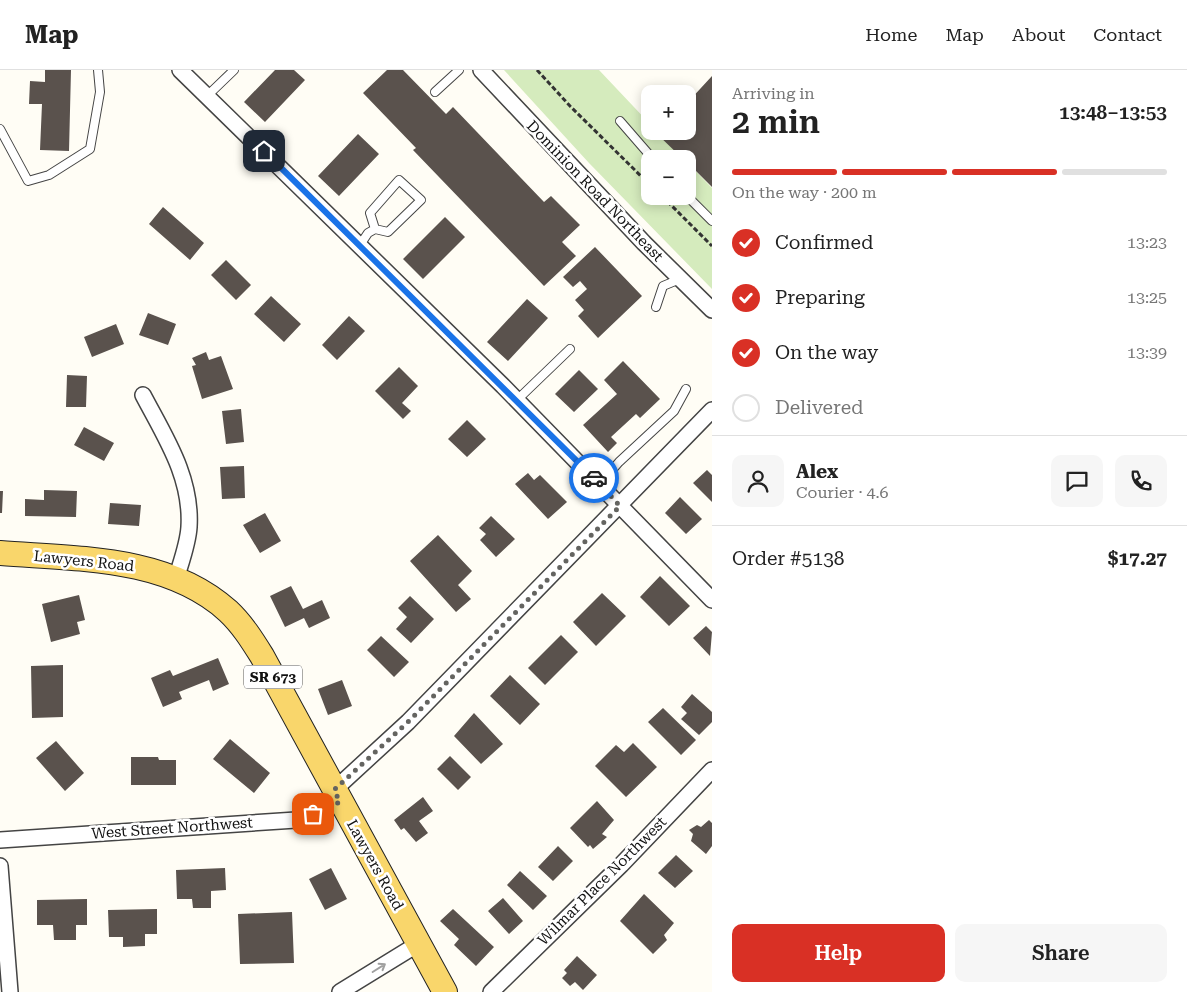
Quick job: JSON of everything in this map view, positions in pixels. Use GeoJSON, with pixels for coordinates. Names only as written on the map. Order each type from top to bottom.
{"type":"FeatureCollection","features":[{"type":"Feature","properties":{"kind":"main road","name":"Lawyers Road"},"geometry":{"type":"LineString","coordinates":[[0,553],[117,563],[148,569],[176,578],[211,597],[243,627],[262,656],[445,992]]}},
{"type":"Feature","properties":{"kind":"street"},"geometry":{"type":"LineString","coordinates":[[180,70],[517,400],[712,600]]}},
{"type":"Feature","properties":{"kind":"street","name":"Dominion Road Northeast"},"geometry":{"type":"LineString","coordinates":[[481,70],[680,279],[712,310]]}},
{"type":"Feature","properties":{"kind":"street"},"geometry":{"type":"LineString","coordinates":[[143,395],[180,466],[187,489],[189,528],[176,578]]}},
{"type":"Feature","properties":{"kind":"street"},"geometry":{"type":"LineString","coordinates":[[337,796],[712,410]]}},
{"type":"Feature","properties":{"kind":"street","name":"Wilmar Place Northwest"},"geometry":{"type":"LineString","coordinates":[[491,992],[628,858],[712,770]]}},
{"type":"Feature","properties":{"kind":"street","name":"West Street Northwest"},"geometry":{"type":"LineString","coordinates":[[0,840],[296,820],[337,796]]}},
{"type":"Feature","properties":{"kind":"street"},"geometry":{"type":"LineString","coordinates":[[0,866],[10,992]]}},
{"type":"Feature","properties":{"kind":"street"},"geometry":{"type":"LineString","coordinates":[[340,992],[418,944]]}},
{"type":"Feature","properties":{"kind":"lane"},"geometry":{"type":"LineString","coordinates":[[0,129],[28,181],[49,175],[90,149],[100,92],[98,70]]}},
{"type":"Feature","properties":{"kind":"lane"},"geometry":{"type":"LineString","coordinates":[[207,96],[234,70]]}},
{"type":"Feature","properties":{"kind":"lane"},"geometry":{"type":"LineString","coordinates":[[435,92],[458,70]]}},
{"type":"Feature","properties":{"kind":"lane"},"geometry":{"type":"LineString","coordinates":[[620,122],[645,150]]}},
{"type":"Feature","properties":{"kind":"lane"},"geometry":{"type":"LineString","coordinates":[[360,246],[368,233],[375,229],[388,232],[421,200],[399,180],[370,212],[375,229]]}},
{"type":"Feature","properties":{"kind":"lane"},"geometry":{"type":"LineString","coordinates":[[696,205],[712,221]]}},
{"type":"Feature","properties":{"kind":"lane"},"geometry":{"type":"LineString","coordinates":[[656,307],[663,286],[680,279]]}},
{"type":"Feature","properties":{"kind":"lane"},"geometry":{"type":"LineString","coordinates":[[517,400],[570,350]]}},
{"type":"Feature","properties":{"kind":"lane"},"geometry":{"type":"LineString","coordinates":[[600,484],[619,462],[674,411],[686,389]]}},
{"type":"Feature","properties":{"kind":"path"},"geometry":{"type":"LineString","coordinates":[[537,70],[570,106],[641,176]]}},
{"type":"Feature","properties":{"kind":"path"},"geometry":{"type":"LineString","coordinates":[[671,205],[712,246]]}},
{"type":"Feature","properties":{"kind":"green space"},"geometry":{"type":"Polygon","coordinates":[[[504,70],[599,70],[641,114],[641,140],[665,140],[674,150],[641,150],[641,205],[696,205],[696,171],[712,188],[712,289],[589,163],[504,70]]]}},
{"type":"Feature","properties":{"kind":"building"},"geometry":{"type":"Polygon","coordinates":[[[45,70],[71,70],[69,151],[40,150],[42,104],[29,104],[30,81],[45,82],[45,70]]]}},
{"type":"Feature","properties":{"kind":"building"},"geometry":{"type":"Polygon","coordinates":[[[275,70],[294,70],[305,80],[265,122],[244,102],[275,70]]]}},
{"type":"Feature","properties":{"kind":"building"},"geometry":{"type":"Polygon","coordinates":[[[387,70],[403,70],[446,114],[453,107],[544,202],[551,196],[580,225],[562,242],[576,256],[544,286],[413,150],[416,148],[363,93],[387,70]]]}},
{"type":"Feature","properties":{"kind":"building"},"geometry":{"type":"Polygon","coordinates":[[[712,76],[712,187],[696,171],[696,150],[674,150],[663,140],[696,140],[696,93],[712,76]]]}},
{"type":"Feature","properties":{"kind":"building"},"geometry":{"type":"Polygon","coordinates":[[[358,134],[379,154],[339,196],[318,176],[358,134]]]}},
{"type":"Feature","properties":{"kind":"building"},"geometry":{"type":"Polygon","coordinates":[[[163,207],[204,243],[190,260],[149,224],[163,207]]]}},
{"type":"Feature","properties":{"kind":"building"},"geometry":{"type":"Polygon","coordinates":[[[445,217],[465,237],[423,279],[403,259],[445,217]]]}},
{"type":"Feature","properties":{"kind":"building"},"geometry":{"type":"Polygon","coordinates":[[[595,247],[642,296],[598,338],[578,316],[584,310],[575,300],[587,289],[580,281],[573,287],[563,277],[595,247]]]}},
{"type":"Feature","properties":{"kind":"building"},"geometry":{"type":"Polygon","coordinates":[[[226,260],[251,285],[236,300],[211,275],[226,260]]]}},
{"type":"Feature","properties":{"kind":"building"},"geometry":{"type":"Polygon","coordinates":[[[271,296],[301,324],[284,342],[254,314],[271,296]]]}},
{"type":"Feature","properties":{"kind":"building"},"geometry":{"type":"Polygon","coordinates":[[[527,299],[548,318],[508,361],[487,342],[527,299]]]}},
{"type":"Feature","properties":{"kind":"building"},"geometry":{"type":"Polygon","coordinates":[[[148,313],[176,324],[168,345],[139,335],[148,313]]]}},
{"type":"Feature","properties":{"kind":"building"},"geometry":{"type":"Polygon","coordinates":[[[349,316],[365,331],[337,360],[322,345],[349,316]]]}},
{"type":"Feature","properties":{"kind":"building"},"geometry":{"type":"Polygon","coordinates":[[[116,324],[124,344],[92,357],[84,337],[116,324]]]}},
{"type":"Feature","properties":{"kind":"building"},"geometry":{"type":"Polygon","coordinates":[[[206,352],[209,360],[221,356],[233,389],[202,399],[192,366],[196,365],[192,358],[206,352]]]}},
{"type":"Feature","properties":{"kind":"building"},"geometry":{"type":"Polygon","coordinates":[[[623,361],[660,399],[640,418],[636,414],[611,437],[617,443],[608,452],[583,425],[617,394],[604,380],[623,361]]]}},
{"type":"Feature","properties":{"kind":"building"},"geometry":{"type":"Polygon","coordinates":[[[399,367],[418,386],[402,403],[411,411],[403,419],[375,391],[399,367]]]}},
{"type":"Feature","properties":{"kind":"building"},"geometry":{"type":"Polygon","coordinates":[[[579,370],[598,389],[574,412],[555,394],[579,370]]]}},
{"type":"Feature","properties":{"kind":"building"},"geometry":{"type":"Polygon","coordinates":[[[67,375],[87,376],[86,407],[66,407],[67,375]]]}},
{"type":"Feature","properties":{"kind":"building"},"geometry":{"type":"Polygon","coordinates":[[[241,409],[244,442],[226,444],[222,411],[241,409]]]}},
{"type":"Feature","properties":{"kind":"building"},"geometry":{"type":"Polygon","coordinates":[[[467,420],[486,439],[467,457],[448,439],[467,420]]]}},
{"type":"Feature","properties":{"kind":"building"},"geometry":{"type":"Polygon","coordinates":[[[84,427],[114,443],[104,461],[74,445],[84,427]]]}},
{"type":"Feature","properties":{"kind":"building"},"geometry":{"type":"Polygon","coordinates":[[[244,466],[245,498],[222,499],[220,467],[244,466]]]}},
{"type":"Feature","properties":{"kind":"building"},"geometry":{"type":"Polygon","coordinates":[[[707,470],[712,475],[712,502],[693,483],[707,470]]]}},
{"type":"Feature","properties":{"kind":"building"},"geometry":{"type":"Polygon","coordinates":[[[528,473],[534,480],[540,475],[567,502],[548,519],[515,484],[528,473]]]}},
{"type":"Feature","properties":{"kind":"building"},"geometry":{"type":"Polygon","coordinates":[[[44,490],[77,491],[76,517],[25,516],[25,499],[44,500],[44,490]]]}},
{"type":"Feature","properties":{"kind":"building"},"geometry":{"type":"Polygon","coordinates":[[[0,491],[3,491],[2,513],[0,513],[0,491]]]}},
{"type":"Feature","properties":{"kind":"building"},"geometry":{"type":"Polygon","coordinates":[[[680,497],[702,519],[686,534],[665,513],[680,497]]]}},
{"type":"Feature","properties":{"kind":"building"},"geometry":{"type":"Polygon","coordinates":[[[110,503],[141,505],[139,526],[108,524],[110,503]]]}},
{"type":"Feature","properties":{"kind":"building"},"geometry":{"type":"Polygon","coordinates":[[[265,513],[281,541],[260,553],[243,525],[265,513]]]}},
{"type":"Feature","properties":{"kind":"building"},"geometry":{"type":"Polygon","coordinates":[[[491,516],[515,539],[496,557],[480,540],[486,534],[479,528],[491,516]]]}},
{"type":"Feature","properties":{"kind":"building"},"geometry":{"type":"Polygon","coordinates":[[[438,535],[472,571],[458,585],[471,599],[456,612],[410,561],[438,535]]]}},
{"type":"Feature","properties":{"kind":"building"},"geometry":{"type":"Polygon","coordinates":[[[660,576],[690,606],[669,626],[640,597],[660,576]]]}},
{"type":"Feature","properties":{"kind":"building"},"geometry":{"type":"Polygon","coordinates":[[[291,586],[303,609],[322,600],[330,618],[309,628],[304,618],[285,627],[270,596],[291,586]]]}},
{"type":"Feature","properties":{"kind":"building"},"geometry":{"type":"Polygon","coordinates":[[[602,593],[626,616],[596,646],[573,622],[602,593]]]}},
{"type":"Feature","properties":{"kind":"building"},"geometry":{"type":"Polygon","coordinates":[[[79,595],[85,620],[77,622],[80,634],[51,642],[42,604],[79,595]]]}},
{"type":"Feature","properties":{"kind":"building"},"geometry":{"type":"Polygon","coordinates":[[[410,596],[434,619],[411,643],[396,629],[407,617],[398,608],[410,596]]]}},
{"type":"Feature","properties":{"kind":"building"},"geometry":{"type":"Polygon","coordinates":[[[706,626],[712,632],[710,656],[693,638],[706,626]]]}},
{"type":"Feature","properties":{"kind":"building"},"geometry":{"type":"Polygon","coordinates":[[[561,635],[578,652],[545,685],[528,668],[561,635]]]}},
{"type":"Feature","properties":{"kind":"building"},"geometry":{"type":"Polygon","coordinates":[[[381,636],[409,662],[394,677],[367,650],[381,636]]]}},
{"type":"Feature","properties":{"kind":"building"},"geometry":{"type":"Polygon","coordinates":[[[218,658],[229,684],[213,691],[209,680],[179,692],[182,699],[163,707],[151,678],[170,670],[173,676],[218,658]]]}},
{"type":"Feature","properties":{"kind":"building"},"geometry":{"type":"Polygon","coordinates":[[[63,665],[63,717],[32,718],[31,666],[63,665]]]}},
{"type":"Feature","properties":{"kind":"building"},"geometry":{"type":"Polygon","coordinates":[[[510,675],[540,704],[520,725],[490,696],[510,675]]]}},
{"type":"Feature","properties":{"kind":"building"},"geometry":{"type":"Polygon","coordinates":[[[342,680],[352,706],[328,715],[318,689],[342,680]]]}},
{"type":"Feature","properties":{"kind":"building"},"geometry":{"type":"Polygon","coordinates":[[[692,694],[712,712],[712,722],[699,735],[681,719],[687,713],[681,707],[692,694]]]}},
{"type":"Feature","properties":{"kind":"building"},"geometry":{"type":"Polygon","coordinates":[[[663,708],[696,740],[681,755],[648,722],[663,708]]]}},
{"type":"Feature","properties":{"kind":"building"},"geometry":{"type":"Polygon","coordinates":[[[474,713],[503,744],[481,764],[454,736],[474,713]]]}},
{"type":"Feature","properties":{"kind":"building"},"geometry":{"type":"Polygon","coordinates":[[[230,739],[270,773],[254,793],[213,759],[230,739]]]}},
{"type":"Feature","properties":{"kind":"building"},"geometry":{"type":"Polygon","coordinates":[[[56,741],[84,773],[65,791],[36,758],[56,741]]]}},
{"type":"Feature","properties":{"kind":"building"},"geometry":{"type":"Polygon","coordinates":[[[633,743],[657,767],[626,797],[595,766],[616,745],[624,752],[633,743]]]}},
{"type":"Feature","properties":{"kind":"building"},"geometry":{"type":"Polygon","coordinates":[[[450,756],[471,777],[458,790],[437,769],[450,756]]]}},
{"type":"Feature","properties":{"kind":"building"},"geometry":{"type":"Polygon","coordinates":[[[131,757],[158,757],[159,760],[176,760],[176,785],[131,785],[131,757]]]}},
{"type":"Feature","properties":{"kind":"building"},"geometry":{"type":"Polygon","coordinates":[[[423,797],[433,811],[419,821],[428,833],[416,842],[404,828],[401,830],[394,820],[423,797]]]}},
{"type":"Feature","properties":{"kind":"building"},"geometry":{"type":"Polygon","coordinates":[[[597,801],[614,820],[602,834],[607,837],[593,849],[590,845],[588,847],[570,828],[597,801]]]}},
{"type":"Feature","properties":{"kind":"building"},"geometry":{"type":"Polygon","coordinates":[[[709,820],[712,823],[712,846],[706,854],[691,841],[693,834],[689,830],[697,825],[701,827],[709,820]]]}},
{"type":"Feature","properties":{"kind":"building"},"geometry":{"type":"Polygon","coordinates":[[[558,846],[573,861],[553,881],[538,867],[558,846]]]}},
{"type":"Feature","properties":{"kind":"building"},"geometry":{"type":"Polygon","coordinates":[[[676,855],[693,871],[675,888],[658,873],[676,855]]]}},
{"type":"Feature","properties":{"kind":"building"},"geometry":{"type":"Polygon","coordinates":[[[225,868],[226,890],[211,891],[211,908],[193,908],[192,899],[177,899],[176,870],[225,868]]]}},
{"type":"Feature","properties":{"kind":"building"},"geometry":{"type":"Polygon","coordinates":[[[331,868],[347,899],[325,910],[309,879],[331,868]]]}},
{"type":"Feature","properties":{"kind":"building"},"geometry":{"type":"Polygon","coordinates":[[[520,871],[547,896],[533,910],[507,885],[520,871]]]}},
{"type":"Feature","properties":{"kind":"building"},"geometry":{"type":"Polygon","coordinates":[[[644,894],[674,923],[664,935],[667,940],[653,954],[620,921],[644,894]]]}},
{"type":"Feature","properties":{"kind":"building"},"geometry":{"type":"Polygon","coordinates":[[[503,898],[523,921],[509,934],[488,911],[503,898]]]}},
{"type":"Feature","properties":{"kind":"building"},"geometry":{"type":"Polygon","coordinates":[[[87,899],[87,925],[76,925],[76,940],[54,940],[53,925],[37,925],[37,900],[87,899]]]}},
{"type":"Feature","properties":{"kind":"building"},"geometry":{"type":"Polygon","coordinates":[[[157,909],[157,934],[145,934],[145,946],[123,947],[123,937],[109,937],[108,910],[157,909]]]}},
{"type":"Feature","properties":{"kind":"building"},"geometry":{"type":"Polygon","coordinates":[[[453,909],[494,947],[476,966],[454,945],[459,939],[440,921],[453,909]]]}},
{"type":"Feature","properties":{"kind":"building"},"geometry":{"type":"Polygon","coordinates":[[[292,912],[294,963],[240,964],[238,914],[292,912]]]}},
{"type":"Feature","properties":{"kind":"building"},"geometry":{"type":"Polygon","coordinates":[[[577,956],[597,975],[583,990],[575,982],[570,986],[562,978],[567,973],[564,970],[577,956]]]}},
{"type":"Feature","properties":{"kind":"way so far"},"geometry":{"type":"LineString","coordinates":[[313,814],[340,802],[334,790],[408,722],[620,506],[594,478]]}},
{"type":"Feature","properties":{"kind":"route"},"geometry":{"type":"LineString","coordinates":[[264,151],[594,478]]}}]}
